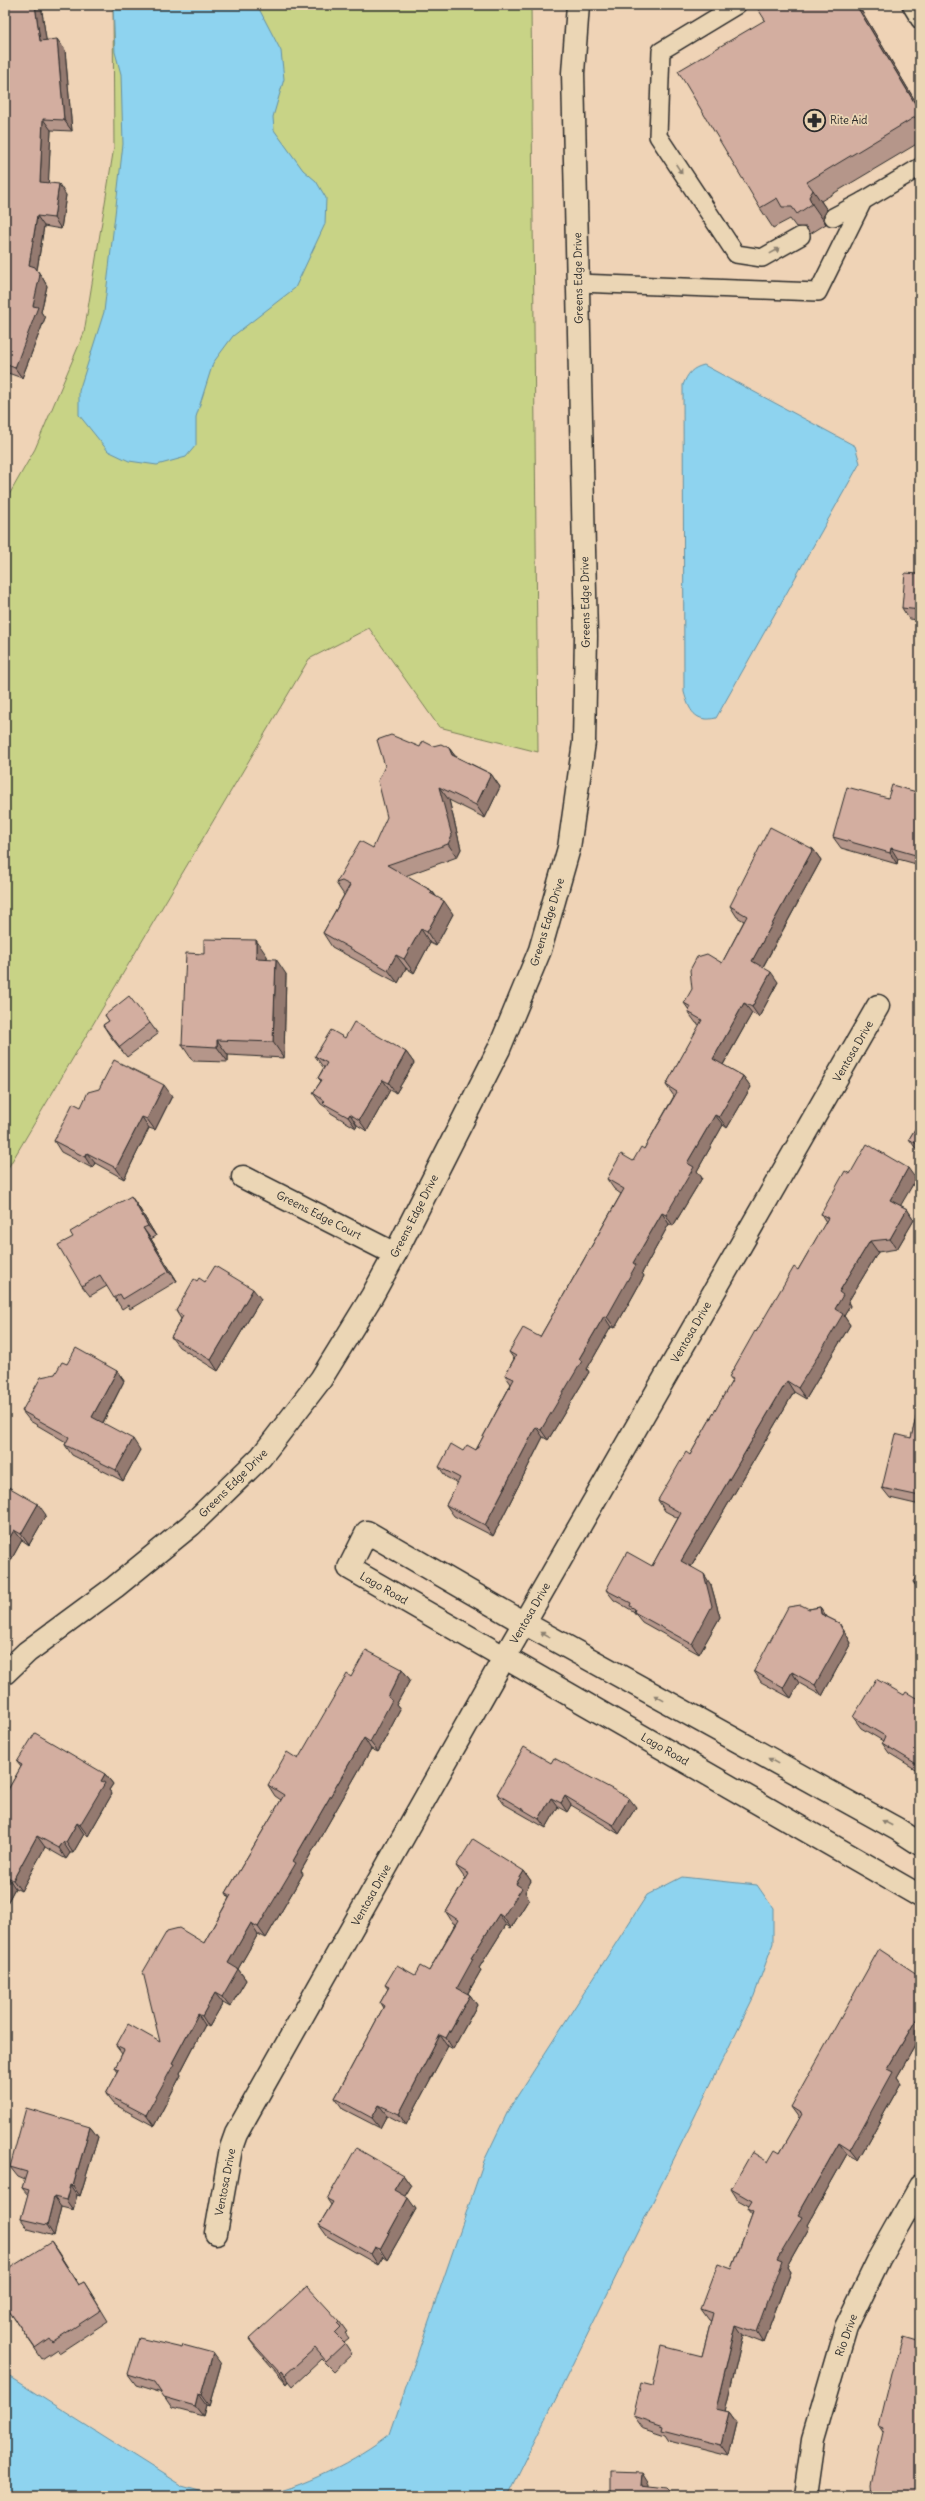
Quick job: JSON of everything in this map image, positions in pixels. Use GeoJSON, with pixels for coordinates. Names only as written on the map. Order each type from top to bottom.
{"type":"FeatureCollection","features":[{"type":"Feature","properties":{"kind":"street","name":"Greens Edge Drive"},"geometry":{"type":"LineString","coordinates":[[5,1674],[27,1652],[115,1587],[191,1525],[261,1457],[321,1379],[372,1296],[395,1254],[499,1049],[540,950],[569,848],[584,742],[586,636],[573,73],[578,5]]}},
{"type":"Feature","properties":{"kind":"street","name":"Ventosa Drive"},"geometry":{"type":"LineString","coordinates":[[216,2233],[231,2148],[236,2134],[504,1658],[878,1006]]}},
{"type":"Feature","properties":{"kind":"street","name":"Greens Edge Court"},"geometry":{"type":"LineString","coordinates":[[243,1177],[395,1254]]}},
{"type":"Feature","properties":{"kind":"street","name":"Lago Road"},"geometry":{"type":"LineString","coordinates":[[920,1844],[897,1829],[524,1623],[367,1532],[349,1568],[920,1896]]}},
{"type":"Feature","properties":{"kind":"street","name":"Rio Drive"},"geometry":{"type":"LineString","coordinates":[[805,2496],[813,2440],[846,2327],[879,2259],[920,2186]]}},
{"type":"Feature","properties":{"kind":"lane"},"geometry":{"type":"LineString","coordinates":[[737,5],[661,51],[658,136],[736,254],[762,258],[801,236]]}},
{"type":"Feature","properties":{"kind":"lane"},"geometry":{"type":"LineString","coordinates":[[911,5],[920,20]]}},
{"type":"Feature","properties":{"kind":"lane"},"geometry":{"type":"LineString","coordinates":[[833,217],[920,167]]}},
{"type":"Feature","properties":{"kind":"lane"},"geometry":{"type":"LineString","coordinates":[[578,283],[818,292],[863,201]]}},
{"type":"Feature","properties":{"kind":"green space"},"geometry":{"type":"Polygon","coordinates":[[[113,5],[531,5],[538,752],[439,727],[369,628],[309,659],[5,1173],[5,502],[35,449],[84,333],[114,147],[113,5]]]}},
{"type":"Feature","properties":{"kind":"water"},"geometry":{"type":"Polygon","coordinates":[[[113,5],[257,5],[281,51],[284,79],[273,117],[274,130],[303,170],[316,181],[326,198],[325,224],[295,288],[233,336],[213,363],[196,417],[196,445],[186,457],[157,465],[129,461],[108,451],[79,415],[79,391],[104,312],[123,144],[121,74],[115,52],[113,5]]]}},
{"type":"Feature","properties":{"kind":"water"},"geometry":{"type":"Polygon","coordinates":[[[704,365],[855,446],[860,463],[716,718],[709,719],[703,719],[694,714],[688,704],[684,692],[683,385],[691,372],[704,365]]]}},
{"type":"Feature","properties":{"kind":"water"},"geometry":{"type":"Polygon","coordinates":[[[682,1877],[757,1885],[773,1908],[773,1943],[754,1996],[508,2496],[259,2496],[291,2488],[309,2481],[346,2463],[390,2434],[484,2161],[509,2109],[647,1895],[682,1877]]]}},
{"type":"Feature","properties":{"kind":"water"},"geometry":{"type":"Polygon","coordinates":[[[5,2374],[182,2486],[217,2496],[5,2496],[5,2374]]]}},
{"type":"Feature","properties":{"kind":"building"},"geometry":{"type":"Polygon","coordinates":[[[5,5],[35,5],[40,41],[57,39],[64,120],[43,119],[40,182],[59,184],[54,218],[37,216],[29,265],[35,267],[40,275],[33,306],[38,307],[15,368],[5,364],[5,5]]]}},
{"type":"Feature","properties":{"kind":"building","name":"Rite Aid"},"geometry":{"type":"Polygon","coordinates":[[[765,5],[856,5],[920,112],[920,114],[807,182],[813,190],[809,197],[812,204],[797,214],[792,207],[782,207],[777,198],[760,208],[678,71],[765,20],[758,9],[765,5]]]}},
{"type":"Feature","properties":{"kind":"building"},"geometry":{"type":"Polygon","coordinates":[[[920,559],[920,610],[902,608],[905,573],[918,574],[918,560],[920,559]]]}},
{"type":"Feature","properties":{"kind":"building"},"geometry":{"type":"Polygon","coordinates":[[[391,735],[420,747],[423,741],[433,746],[441,744],[449,748],[452,755],[491,774],[476,805],[439,787],[452,836],[448,844],[387,865],[432,891],[430,893],[444,901],[427,932],[421,929],[404,959],[396,955],[388,970],[323,933],[350,885],[342,881],[336,883],[360,841],[373,848],[387,817],[378,781],[385,766],[377,740],[391,735]]]}},
{"type":"Feature","properties":{"kind":"building"},"geometry":{"type":"Polygon","coordinates":[[[892,785],[920,793],[919,856],[891,848],[890,853],[833,837],[847,787],[888,798],[892,785]]]}},
{"type":"Feature","properties":{"kind":"building"},"geometry":{"type":"Polygon","coordinates":[[[770,827],[813,849],[752,961],[771,972],[752,1007],[744,1003],[713,1059],[743,1076],[719,1117],[715,1115],[687,1163],[694,1167],[666,1215],[662,1213],[633,1263],[636,1265],[607,1317],[604,1316],[579,1359],[582,1361],[541,1430],[536,1427],[485,1525],[446,1505],[460,1478],[439,1467],[451,1444],[463,1451],[467,1445],[476,1450],[514,1379],[505,1375],[516,1356],[509,1352],[523,1328],[540,1337],[624,1189],[607,1179],[621,1154],[633,1161],[641,1147],[644,1149],[677,1092],[666,1085],[702,1020],[688,1012],[691,1007],[684,1003],[692,989],[690,970],[697,957],[707,954],[722,963],[747,916],[730,906],[770,827]]]}},
{"type":"Feature","properties":{"kind":"building"},"geometry":{"type":"Polygon","coordinates":[[[204,939],[256,940],[256,958],[276,959],[273,1042],[217,1040],[217,1047],[182,1045],[186,953],[204,954],[204,939]]]}},
{"type":"Feature","properties":{"kind":"building"},"geometry":{"type":"Polygon","coordinates":[[[129,996],[150,1023],[120,1047],[103,1025],[109,1021],[105,1015],[129,996]]]}},
{"type":"Feature","properties":{"kind":"building"},"geometry":{"type":"Polygon","coordinates":[[[354,1022],[406,1052],[389,1083],[383,1080],[359,1120],[350,1114],[348,1117],[323,1103],[325,1101],[313,1093],[322,1080],[318,1078],[327,1063],[315,1056],[331,1030],[345,1038],[354,1022]]]}},
{"type":"Feature","properties":{"kind":"building"},"geometry":{"type":"Polygon","coordinates":[[[114,1060],[164,1085],[147,1119],[142,1117],[116,1168],[87,1153],[85,1157],[54,1141],[73,1103],[81,1107],[88,1092],[99,1089],[114,1060]]]}},
{"type":"Feature","properties":{"kind":"building"},"geometry":{"type":"Polygon","coordinates":[[[920,1121],[920,1146],[909,1139],[920,1121]]]}},
{"type":"Feature","properties":{"kind":"building"},"geometry":{"type":"Polygon","coordinates":[[[867,1144],[908,1168],[890,1200],[907,1209],[890,1239],[870,1241],[839,1292],[843,1295],[835,1309],[843,1314],[798,1388],[787,1381],[681,1561],[704,1574],[712,1606],[692,1644],[634,1612],[635,1609],[630,1606],[631,1603],[606,1590],[627,1552],[652,1566],[681,1513],[658,1500],[686,1452],[690,1455],[733,1379],[729,1377],[755,1331],[756,1332],[794,1267],[798,1270],[828,1218],[821,1214],[845,1171],[850,1174],[867,1144]]]}},
{"type":"Feature","properties":{"kind":"building"},"geometry":{"type":"Polygon","coordinates":[[[131,1196],[148,1226],[143,1228],[169,1271],[123,1299],[120,1294],[114,1298],[100,1275],[82,1286],[58,1245],[73,1237],[70,1232],[131,1196]]]}},
{"type":"Feature","properties":{"kind":"building"},"geometry":{"type":"Polygon","coordinates":[[[215,1266],[253,1289],[211,1360],[171,1337],[183,1316],[176,1311],[194,1279],[197,1281],[199,1278],[205,1282],[215,1266]]]}},
{"type":"Feature","properties":{"kind":"building"},"geometry":{"type":"Polygon","coordinates":[[[76,1348],[117,1371],[92,1417],[133,1439],[116,1470],[65,1445],[69,1437],[22,1411],[41,1377],[55,1374],[62,1362],[67,1364],[76,1348]]]}},
{"type":"Feature","properties":{"kind":"building"},"geometry":{"type":"Polygon","coordinates":[[[920,1402],[920,1496],[882,1488],[895,1434],[911,1438],[920,1402]]]}},
{"type":"Feature","properties":{"kind":"building"},"geometry":{"type":"Polygon","coordinates":[[[5,1485],[38,1504],[21,1534],[14,1530],[5,1546],[5,1485]]]}},
{"type":"Feature","properties":{"kind":"building"},"geometry":{"type":"Polygon","coordinates":[[[920,1571],[920,1586],[913,1582],[920,1571]]]}},
{"type":"Feature","properties":{"kind":"building"},"geometry":{"type":"Polygon","coordinates":[[[801,1605],[809,1609],[820,1607],[821,1614],[839,1623],[844,1633],[815,1685],[792,1672],[783,1688],[754,1671],[788,1607],[801,1605]]]}},
{"type":"Feature","properties":{"kind":"building"},"geometry":{"type":"Polygon","coordinates":[[[366,1650],[402,1669],[388,1697],[392,1700],[370,1742],[364,1738],[293,1861],[296,1863],[258,1927],[251,1923],[228,1963],[238,1969],[222,1997],[215,1993],[202,2016],[198,2014],[172,2063],[174,2064],[146,2115],[106,2094],[119,2070],[115,2068],[124,2050],[116,2046],[128,2024],[160,2042],[143,1972],[167,1931],[179,1928],[204,1943],[231,1895],[226,1893],[284,1795],[268,1785],[287,1752],[298,1759],[347,1674],[351,1677],[366,1650]]]}},
{"type":"Feature","properties":{"kind":"building"},"geometry":{"type":"Polygon","coordinates":[[[876,1679],[904,1695],[906,1692],[918,1699],[920,1695],[920,1766],[882,1743],[885,1736],[853,1717],[876,1679]]]}},
{"type":"Feature","properties":{"kind":"building"},"geometry":{"type":"Polygon","coordinates":[[[35,1733],[105,1774],[101,1781],[105,1783],[80,1825],[77,1823],[66,1842],[63,1842],[59,1848],[37,1836],[13,1880],[8,1877],[5,1882],[5,1795],[22,1765],[17,1762],[35,1733]]]}},
{"type":"Feature","properties":{"kind":"building"},"geometry":{"type":"Polygon","coordinates":[[[524,1747],[551,1763],[554,1758],[629,1798],[613,1825],[565,1796],[561,1803],[551,1798],[539,1819],[497,1794],[524,1747]]]}},
{"type":"Feature","properties":{"kind":"building"},"geometry":{"type":"Polygon","coordinates":[[[473,1839],[524,1871],[516,1884],[522,1888],[503,1917],[499,1914],[471,1958],[473,1959],[457,1988],[470,1995],[446,2038],[440,2035],[399,2114],[379,2105],[372,2118],[335,2098],[384,2006],[380,2003],[389,1987],[385,1985],[397,1965],[415,1975],[420,1966],[429,1971],[458,1920],[446,1912],[469,1874],[456,1866],[473,1839]]]}},
{"type":"Feature","properties":{"kind":"building"},"geometry":{"type":"Polygon","coordinates":[[[879,1949],[920,1976],[920,2013],[887,2069],[893,2072],[850,2150],[839,2143],[798,2215],[802,2217],[777,2259],[782,2261],[756,2332],[736,2325],[716,2409],[729,2412],[721,2445],[662,2430],[663,2426],[633,2416],[641,2383],[653,2386],[662,2346],[702,2356],[713,2313],[701,2309],[718,2264],[732,2269],[753,2212],[747,2209],[752,2201],[731,2189],[752,2152],[768,2162],[775,2150],[780,2153],[802,2114],[791,2107],[879,1949]]]}},
{"type":"Feature","properties":{"kind":"building"},"geometry":{"type":"Polygon","coordinates":[[[26,2108],[90,2127],[73,2186],[70,2185],[66,2200],[54,2197],[47,2225],[21,2219],[29,2190],[22,2188],[27,2172],[10,2167],[26,2108]]]}},
{"type":"Feature","properties":{"kind":"building"},"geometry":{"type":"Polygon","coordinates":[[[356,2148],[403,2175],[394,2190],[408,2198],[380,2249],[375,2247],[371,2254],[319,2225],[333,2202],[327,2199],[356,2148]]]}},
{"type":"Feature","properties":{"kind":"building"},"geometry":{"type":"Polygon","coordinates":[[[51,2242],[78,2285],[84,2282],[101,2310],[52,2342],[49,2338],[35,2348],[5,2305],[5,2271],[51,2242]]]}},
{"type":"Feature","properties":{"kind":"building"},"geometry":{"type":"Polygon","coordinates":[[[307,2286],[339,2321],[337,2323],[341,2327],[335,2333],[345,2343],[326,2361],[315,2348],[285,2375],[282,2371],[280,2373],[249,2339],[307,2286]]]}},
{"type":"Feature","properties":{"kind":"building"},"geometry":{"type":"Polygon","coordinates":[[[139,2338],[182,2348],[183,2345],[213,2353],[201,2395],[198,2394],[195,2406],[164,2397],[154,2382],[128,2374],[139,2338]]]}},
{"type":"Feature","properties":{"kind":"building"},"geometry":{"type":"Polygon","coordinates":[[[903,2338],[920,2343],[920,2496],[872,2496],[871,2485],[884,2428],[879,2426],[892,2373],[903,2338]]]}},
{"type":"Feature","properties":{"kind":"building"},"geometry":{"type":"Polygon","coordinates":[[[611,2472],[642,2473],[641,2485],[666,2488],[671,2493],[701,2494],[701,2496],[611,2496],[611,2472]]]}},
{"type":"Feature","properties":{"kind":"place","name":"Rite Aid"},"geometry":{"type":"Point","coordinates":[814,120]}}]}
